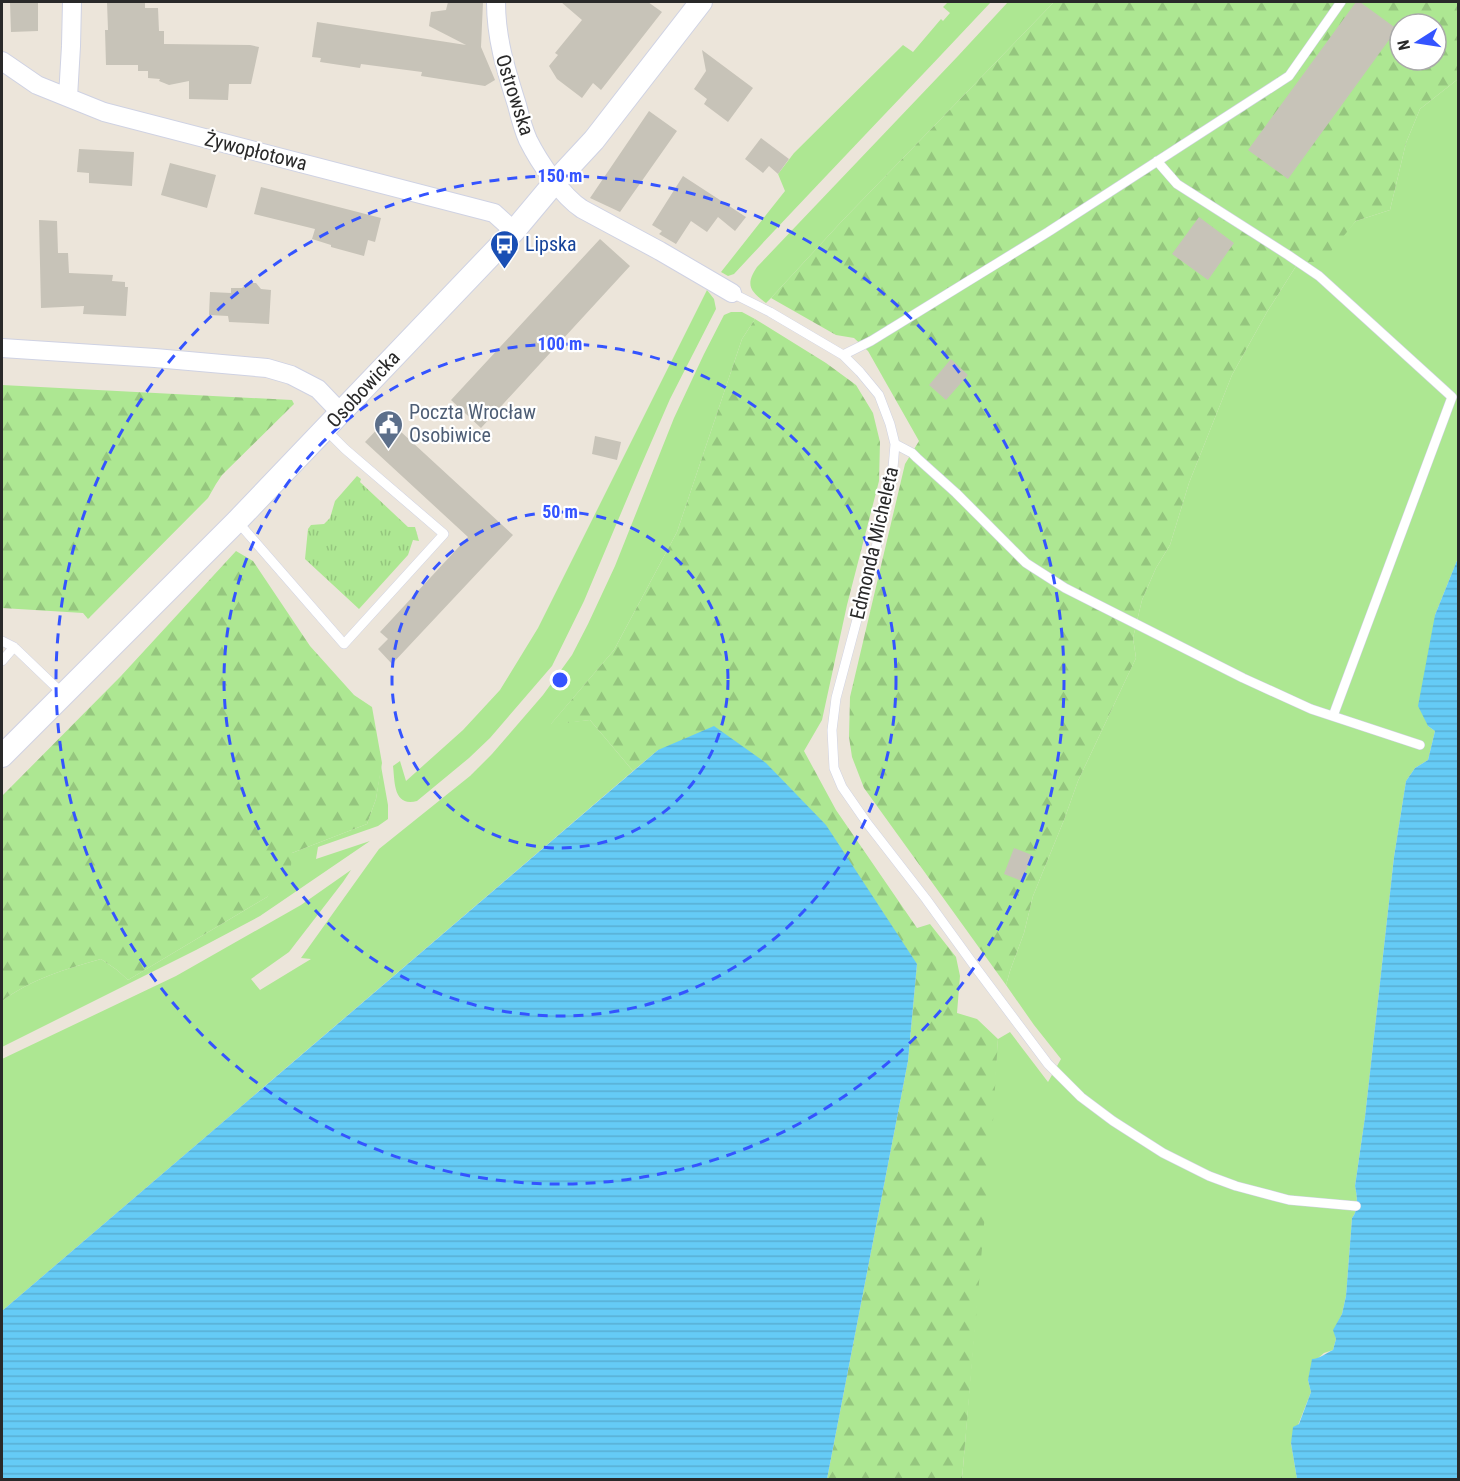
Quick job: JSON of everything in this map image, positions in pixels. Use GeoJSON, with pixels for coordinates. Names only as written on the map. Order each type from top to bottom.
{"type":"FeatureCollection","features":[{"type":"Feature","properties":{"kind":"street"},"geometry":{"type":"LineString","coordinates":[[68,98],[72,2]]}},
{"type":"Feature","properties":{"kind":"street","name":"Ostrowska"},"geometry":{"type":"LineString","coordinates":[[496,2],[496,21],[503,62],[528,139],[555,182]]}},
{"type":"Feature","properties":{"kind":"street","name":"Osobowicka"},"geometry":{"type":"LineString","coordinates":[[2,756],[237,521],[514,231],[594,140],[701,2]]}},
{"type":"Feature","properties":{"kind":"street","name":"Żywopłotowa"},"geometry":{"type":"LineString","coordinates":[[2,61],[38,85],[104,112],[494,213],[514,231]]}},
{"type":"Feature","properties":{"kind":"street","name":"Edmonda Micheleta"},"geometry":{"type":"LineString","coordinates":[[555,182],[573,203],[582,209],[732,293]]}},
{"type":"Feature","properties":{"kind":"street"},"geometry":{"type":"LineString","coordinates":[[2,348],[267,368],[291,375],[318,389],[341,413]]}},
{"type":"Feature","properties":{"kind":"lane"},"geometry":{"type":"LineString","coordinates":[[843,355],[871,341],[1048,232],[1289,76],[1341,2]]}},
{"type":"Feature","properties":{"kind":"lane"},"geometry":{"type":"LineString","coordinates":[[1157,160],[1177,184],[1319,276],[1452,397],[1333,716]]}},
{"type":"Feature","properties":{"kind":"lane","name":"Edmonda Micheleta"},"geometry":{"type":"LineString","coordinates":[[732,293],[770,312],[843,355],[879,395],[895,444],[892,480],[836,698],[832,730],[834,768],[842,787],[1048,1064],[1081,1097],[1162,1153],[1209,1176],[1236,1186],[1289,1200],[1356,1206]]}},
{"type":"Feature","properties":{"kind":"lane"},"geometry":{"type":"LineString","coordinates":[[237,521],[344,644],[444,534],[325,429]]}},
{"type":"Feature","properties":{"kind":"lane"},"geometry":{"type":"LineString","coordinates":[[895,444],[912,453],[1026,563],[1065,588],[1243,678],[1311,709],[1420,745]]}},
{"type":"Feature","properties":{"kind":"lane"},"geometry":{"type":"LineString","coordinates":[[2,641],[14,648],[63,694]]}},
{"type":"Feature","properties":{"kind":"lane"},"geometry":{"type":"LineString","coordinates":[[2,661],[14,648]]}},
{"type":"Feature","properties":{"kind":"green space"},"geometry":{"type":"Polygon","coordinates":[[[948,2],[991,2],[734,274],[728,276],[721,272],[785,191],[778,174],[794,153],[903,45],[913,52],[941,19],[943,21],[950,13],[943,7],[948,2]]]}},
{"type":"Feature","properties":{"kind":"green space"},"geometry":{"type":"Polygon","coordinates":[[[1008,2],[1054,2],[842,221],[771,298],[766,303],[761,299],[753,291],[750,283],[757,267],[1008,2]]]}},
{"type":"Feature","properties":{"kind":"green space"},"geometry":{"type":"Polygon","coordinates":[[[1054,2],[1458,2],[1458,79],[1420,109],[1406,143],[1390,210],[1356,221],[1323,261],[1298,263],[1267,312],[1232,375],[1189,483],[1170,545],[1156,568],[1142,600],[1133,638],[1136,658],[1078,781],[1033,896],[1024,933],[1006,985],[864,788],[852,757],[849,737],[850,697],[905,464],[919,441],[868,351],[854,338],[836,335],[771,298],[842,221],[1054,2]]]}},
{"type":"Feature","properties":{"kind":"green space"},"geometry":{"type":"Polygon","coordinates":[[[1458,79],[1458,558],[1435,615],[1428,726],[1435,731],[1428,760],[1415,768],[1406,781],[1394,857],[1365,1117],[1355,1186],[1357,1207],[1352,1218],[1346,1296],[1342,1314],[1334,1330],[1336,1339],[1333,1350],[1317,1359],[1308,1380],[1311,1392],[1291,1443],[1297,1479],[962,1480],[998,1039],[1010,1032],[1048,1082],[1061,1059],[1006,985],[1024,933],[1033,896],[1078,781],[1136,658],[1133,638],[1142,600],[1156,568],[1170,545],[1189,483],[1232,375],[1267,312],[1298,263],[1346,232],[1356,221],[1390,210],[1406,143],[1420,109],[1458,79]]]}},
{"type":"Feature","properties":{"kind":"green space"},"geometry":{"type":"Polygon","coordinates":[[[707,290],[714,299],[716,309],[670,399],[584,601],[552,666],[490,738],[469,758],[417,801],[403,800],[399,797],[395,786],[393,766],[400,761],[406,781],[463,730],[500,690],[538,628],[707,290]]]}},
{"type":"Feature","properties":{"kind":"green space"},"geometry":{"type":"Polygon","coordinates":[[[731,312],[742,312],[755,319],[742,339],[677,532],[614,650],[551,724],[590,720],[633,771],[2,1311],[2,1059],[176,976],[301,905],[351,870],[289,952],[251,979],[260,990],[311,959],[301,958],[379,849],[470,776],[492,754],[543,695],[572,655],[615,566],[674,418],[724,315],[731,312]]]}},
{"type":"Feature","properties":{"kind":"green space"},"geometry":{"type":"Polygon","coordinates":[[[755,319],[826,363],[856,385],[873,413],[880,442],[879,481],[847,605],[822,720],[804,751],[836,810],[917,928],[930,924],[956,957],[960,976],[957,1013],[977,1019],[998,1039],[962,1479],[827,1479],[908,1061],[917,964],[658,750],[633,771],[590,720],[550,725],[614,650],[677,532],[742,339],[755,319]]]}},
{"type":"Feature","properties":{"kind":"green space"},"geometry":{"type":"Polygon","coordinates":[[[2,385],[292,400],[294,404],[222,475],[208,498],[88,619],[83,613],[2,608],[2,385]]]}},
{"type":"Feature","properties":{"kind":"green space"},"geometry":{"type":"Polygon","coordinates":[[[357,476],[361,479],[360,482],[408,527],[415,527],[419,541],[413,540],[408,555],[359,609],[305,559],[308,529],[311,525],[324,524],[330,518],[335,501],[357,476]]]}},
{"type":"Feature","properties":{"kind":"green space"},"geometry":{"type":"Polygon","coordinates":[[[236,551],[253,561],[310,646],[354,695],[372,707],[382,763],[376,799],[367,824],[292,853],[291,866],[267,897],[128,980],[101,959],[37,981],[2,1001],[2,796],[121,676],[236,551]]]}},
{"type":"Feature","properties":{"kind":"green space"},"geometry":{"type":"Polygon","coordinates":[[[381,766],[388,805],[388,819],[378,826],[318,847],[316,859],[370,841],[260,916],[2,1047],[2,1001],[14,993],[49,976],[101,959],[128,980],[267,897],[292,853],[367,824],[376,799],[381,766]]]}},
{"type":"Feature","properties":{"kind":"water"},"geometry":{"type":"Polygon","coordinates":[[[1458,558],[1458,1479],[1297,1479],[1291,1443],[1293,1427],[1299,1424],[1311,1392],[1308,1380],[1312,1359],[1333,1350],[1336,1339],[1333,1330],[1342,1314],[1346,1296],[1352,1218],[1357,1207],[1355,1186],[1365,1117],[1394,857],[1406,781],[1415,768],[1428,760],[1435,731],[1428,726],[1418,706],[1435,615],[1458,558]]]}},
{"type":"Feature","properties":{"kind":"water"},"geometry":{"type":"Polygon","coordinates":[[[714,726],[766,763],[826,825],[917,964],[908,1061],[827,1479],[2,1479],[2,1311],[658,750],[714,726]]]}},
{"type":"Feature","properties":{"kind":"building"},"geometry":{"type":"Polygon","coordinates":[[[10,2],[38,2],[38,31],[11,32],[10,2]]]}},
{"type":"Feature","properties":{"kind":"building"},"geometry":{"type":"Polygon","coordinates":[[[107,2],[145,2],[145,8],[158,8],[159,31],[164,31],[164,44],[259,47],[251,84],[229,84],[228,100],[189,99],[189,81],[169,85],[159,81],[160,79],[148,78],[148,71],[138,71],[138,65],[106,65],[107,2]]]}},
{"type":"Feature","properties":{"kind":"building"},"geometry":{"type":"Polygon","coordinates":[[[448,2],[483,2],[481,47],[495,80],[485,86],[421,76],[422,72],[361,64],[360,68],[320,62],[321,58],[312,57],[317,22],[466,45],[429,26],[431,12],[446,10],[448,2]]]}},
{"type":"Feature","properties":{"kind":"building"},"geometry":{"type":"Polygon","coordinates":[[[561,2],[648,2],[662,12],[601,90],[593,83],[582,98],[557,79],[549,66],[558,55],[555,53],[582,20],[561,2]]]}},
{"type":"Feature","properties":{"kind":"building"},"geometry":{"type":"Polygon","coordinates":[[[1356,2],[1360,2],[1388,22],[1388,41],[1288,179],[1248,150],[1356,2]]]}},
{"type":"Feature","properties":{"kind":"building"},"geometry":{"type":"Polygon","coordinates":[[[702,50],[753,88],[728,122],[704,104],[707,99],[694,89],[706,71],[702,50]]]}},
{"type":"Feature","properties":{"kind":"building"},"geometry":{"type":"Polygon","coordinates":[[[649,111],[677,131],[620,212],[590,198],[649,111]]]}},
{"type":"Feature","properties":{"kind":"building"},"geometry":{"type":"Polygon","coordinates":[[[761,138],[789,159],[778,174],[769,166],[763,173],[745,159],[761,138]]]}},
{"type":"Feature","properties":{"kind":"building"},"geometry":{"type":"Polygon","coordinates":[[[79,149],[134,152],[132,186],[89,183],[89,173],[77,172],[79,149]]]}},
{"type":"Feature","properties":{"kind":"building"},"geometry":{"type":"Polygon","coordinates":[[[170,163],[216,175],[207,208],[161,195],[170,163]]]}},
{"type":"Feature","properties":{"kind":"building"},"geometry":{"type":"Polygon","coordinates":[[[683,176],[746,217],[735,231],[718,217],[707,232],[691,221],[676,244],[659,234],[662,231],[652,225],[683,176]]]}},
{"type":"Feature","properties":{"kind":"building"},"geometry":{"type":"Polygon","coordinates":[[[261,187],[381,218],[375,242],[368,240],[364,256],[312,239],[315,229],[254,214],[261,187]]]}},
{"type":"Feature","properties":{"kind":"building"},"geometry":{"type":"Polygon","coordinates":[[[1199,217],[1234,243],[1208,280],[1172,254],[1199,217]]]}},
{"type":"Feature","properties":{"kind":"building"},"geometry":{"type":"Polygon","coordinates":[[[39,220],[57,221],[58,253],[68,253],[69,273],[113,275],[112,281],[125,282],[125,287],[128,287],[126,316],[83,314],[84,306],[41,308],[39,220]]]}},
{"type":"Feature","properties":{"kind":"building"},"geometry":{"type":"Polygon","coordinates":[[[600,239],[630,266],[481,428],[451,400],[600,239]]]}},
{"type":"Feature","properties":{"kind":"building"},"geometry":{"type":"Polygon","coordinates":[[[247,283],[256,283],[261,289],[271,290],[269,324],[229,322],[228,316],[209,315],[210,292],[231,293],[231,288],[242,288],[247,283]]]}},
{"type":"Feature","properties":{"kind":"building"},"geometry":{"type":"Polygon","coordinates":[[[951,359],[968,375],[946,400],[929,385],[951,359]]]}},
{"type":"Feature","properties":{"kind":"building"},"geometry":{"type":"Polygon","coordinates":[[[387,419],[513,535],[392,664],[378,649],[388,639],[380,632],[468,537],[365,442],[387,419]]]}},
{"type":"Feature","properties":{"kind":"building"},"geometry":{"type":"Polygon","coordinates":[[[595,436],[621,442],[617,460],[592,454],[595,436]]]}},
{"type":"Feature","properties":{"kind":"building"},"geometry":{"type":"Polygon","coordinates":[[[1014,848],[1032,855],[1022,881],[1004,874],[1014,848]]]}},
{"type":"Feature","properties":{"kind":"place","name":"Lipska"},"geometry":{"type":"Point","coordinates":[504,270]}},
{"type":"Feature","properties":{"kind":"place","name":"Poczta Wrocław Osobiwice"},"geometry":{"type":"Point","coordinates":[388,450]}}]}
